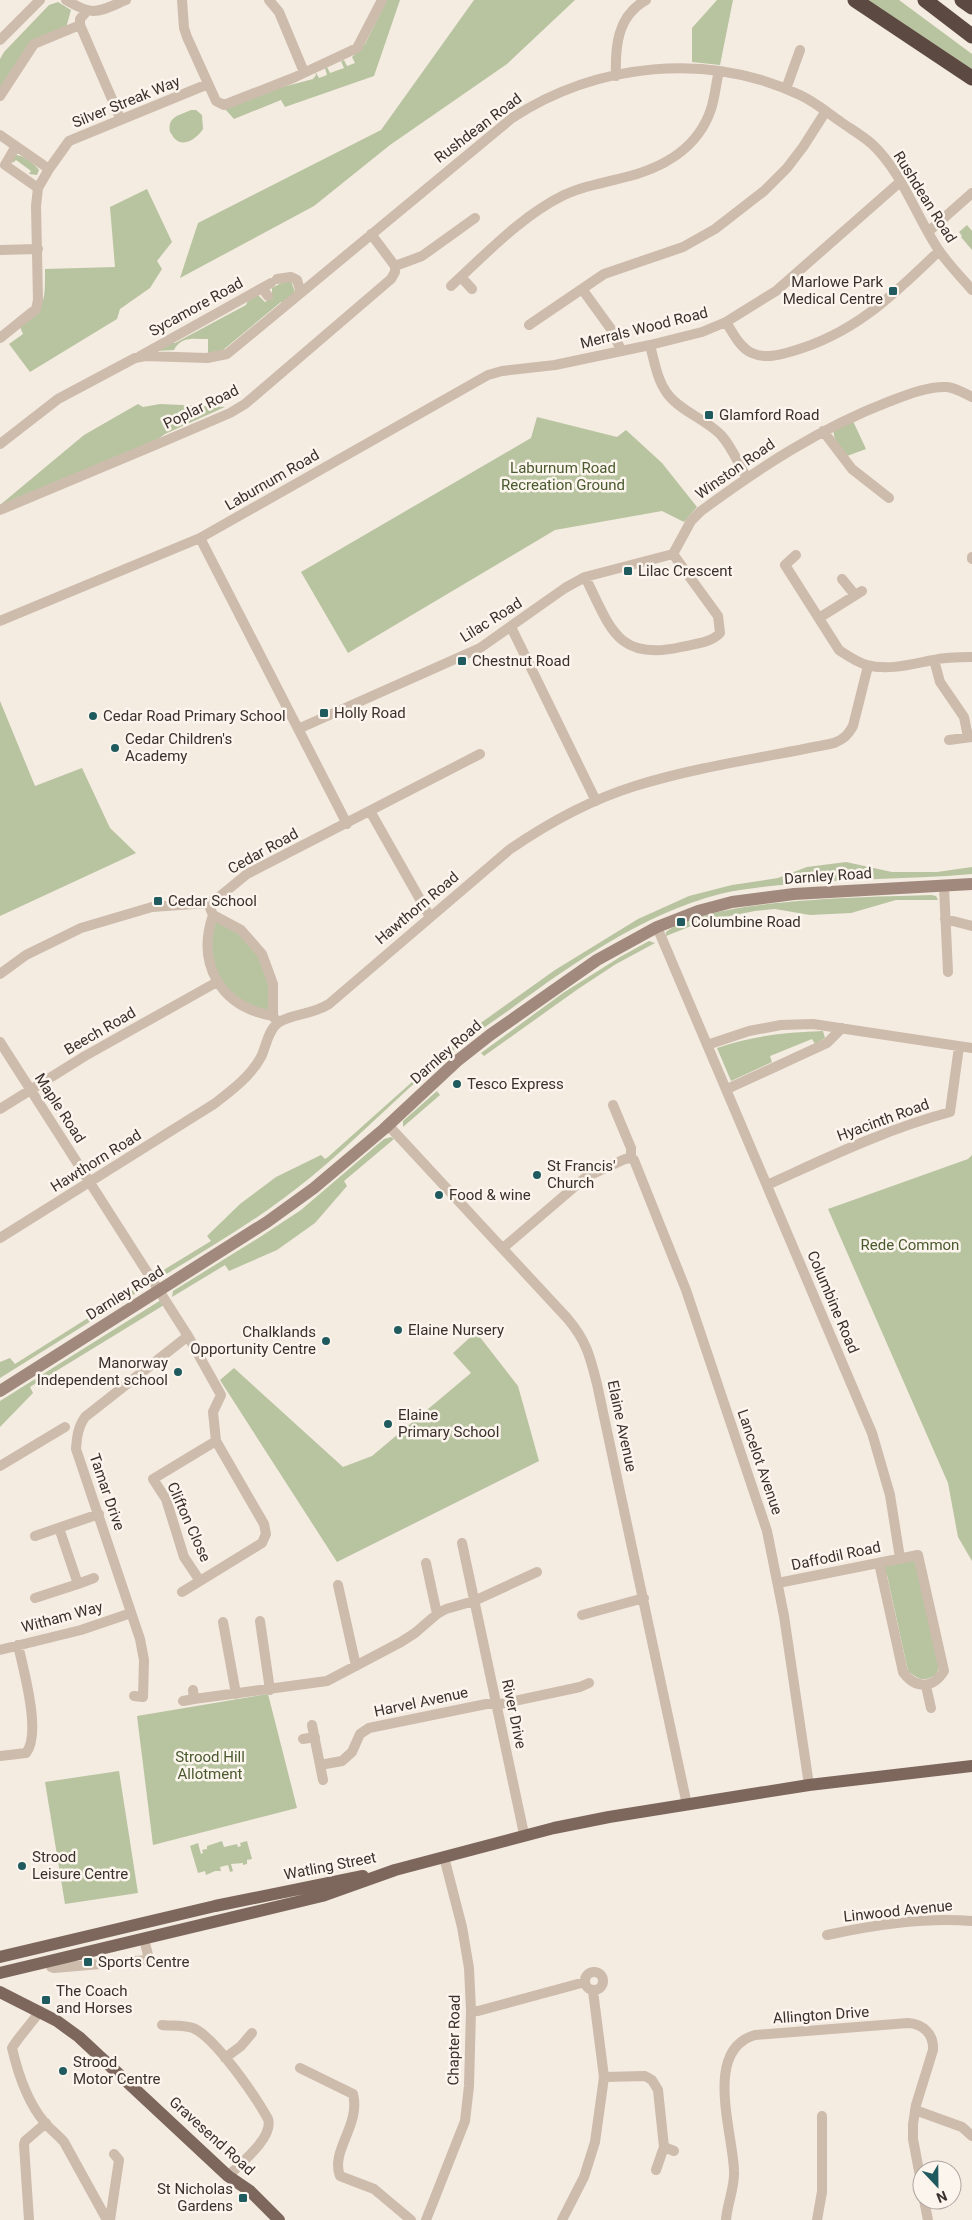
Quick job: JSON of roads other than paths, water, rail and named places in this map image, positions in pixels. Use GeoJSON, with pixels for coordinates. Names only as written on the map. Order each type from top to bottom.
{"type":"FeatureCollection","features":[{"type":"Feature","properties":{"kind":"highway"},"geometry":{"type":"LineString","coordinates":[[855,0],[972,78]]}},
{"type":"Feature","properties":{"kind":"highway"},"geometry":{"type":"LineString","coordinates":[[925,0],[972,36]]}},
{"type":"Feature","properties":{"kind":"highway"},"geometry":{"type":"LineString","coordinates":[[962,0],[972,7]]}},
{"type":"Feature","properties":{"kind":"main road"},"geometry":{"type":"LineString","coordinates":[[395,1870],[524,1834],[609,1817],[810,1785],[972,1766]]}},
{"type":"Feature","properties":{"kind":"main road","name":"Watling Street"},"geometry":{"type":"LineString","coordinates":[[0,1973],[322,1896],[395,1870]]}},
{"type":"Feature","properties":{"kind":"main road","name":"Watling Street"},"geometry":{"type":"LineString","coordinates":[[0,1957],[167,1918],[340,1880],[395,1870]]}},
{"type":"Feature","properties":{"kind":"main road","name":"Watling Street"},"geometry":{"type":"LineString","coordinates":[[167,1918],[169,1924],[174,1924],[214,1915],[235,1917]]}},
{"type":"Feature","properties":{"kind":"main road","name":"Watling Street"},"geometry":{"type":"LineString","coordinates":[[52,1944],[73,1946],[140,1931],[144,1939]]}},
{"type":"Feature","properties":{"kind":"main road","name":"Gravesend Road"},"geometry":{"type":"LineString","coordinates":[[0,1992],[57,2020],[79,2037],[228,2176],[250,2191],[279,2220]]}},
{"type":"Feature","properties":{"kind":"street"},"geometry":{"type":"LineString","coordinates":[[0,40],[40,0]]}},
{"type":"Feature","properties":{"kind":"street"},"geometry":{"type":"LineString","coordinates":[[66,0],[86,12],[102,10],[126,0]]}},
{"type":"Feature","properties":{"kind":"street"},"geometry":{"type":"LineString","coordinates":[[182,0],[184,30],[217,102],[227,105],[357,48],[382,0]]}},
{"type":"Feature","properties":{"kind":"street"},"geometry":{"type":"LineString","coordinates":[[269,0],[279,12],[304,72]]}},
{"type":"Feature","properties":{"kind":"street"},"geometry":{"type":"LineString","coordinates":[[616,76],[616,44],[623,24],[640,3],[646,0]]}},
{"type":"Feature","properties":{"kind":"street"},"geometry":{"type":"LineString","coordinates":[[86,12],[80,19],[80,25],[121,120]]}},
{"type":"Feature","properties":{"kind":"street"},"geometry":{"type":"LineString","coordinates":[[0,96],[34,44],[80,25]]}},
{"type":"Feature","properties":{"kind":"street"},"geometry":{"type":"LineString","coordinates":[[786,89],[800,50]]}},
{"type":"Feature","properties":{"kind":"street","name":"Rushdean Road"},"geometry":{"type":"LineString","coordinates":[[371,234],[491,134],[524,110],[562,91],[616,76],[651,69],[677,67],[719,71],[749,77],[786,89],[802,96],[826,111],[872,144],[888,162],[939,251],[972,290]]}},
{"type":"Feature","properties":{"kind":"street"},"geometry":{"type":"LineString","coordinates":[[451,286],[504,238],[547,204],[580,188],[644,173],[662,166],[678,155],[692,142],[703,126],[711,109],[719,71]]}},
{"type":"Feature","properties":{"kind":"street","name":"Silver Streak Way"},"geometry":{"type":"LineString","coordinates":[[0,338],[36,309],[38,249],[36,206],[38,188],[69,142],[208,84]]}},
{"type":"Feature","properties":{"kind":"street"},"geometry":{"type":"LineString","coordinates":[[529,325],[604,274],[683,247],[715,229],[764,191],[788,168],[826,111]]}},
{"type":"Feature","properties":{"kind":"street"},"geometry":{"type":"LineString","coordinates":[[0,134],[49,169]]}},
{"type":"Feature","properties":{"kind":"street"},"geometry":{"type":"LineString","coordinates":[[16,146],[2,163],[38,188]]}},
{"type":"Feature","properties":{"kind":"street","name":"Merrals Wood Road"},"geometry":{"type":"LineString","coordinates":[[555,365],[702,332],[726,322],[776,291],[900,182]]}},
{"type":"Feature","properties":{"kind":"street"},"geometry":{"type":"LineString","coordinates":[[928,232],[972,193]]}},
{"type":"Feature","properties":{"kind":"street"},"geometry":{"type":"LineString","coordinates":[[371,234],[395,266],[422,256],[475,218]]}},
{"type":"Feature","properties":{"kind":"street","name":"Sycamore Road"},"geometry":{"type":"LineString","coordinates":[[135,358],[143,356],[207,358],[227,354],[371,234]]}},
{"type":"Feature","properties":{"kind":"street"},"geometry":{"type":"LineString","coordinates":[[0,250],[38,249]]}},
{"type":"Feature","properties":{"kind":"street"},"geometry":{"type":"LineString","coordinates":[[726,322],[743,346],[750,352],[760,356],[769,356],[808,347],[831,338],[871,314],[939,251]]}},
{"type":"Feature","properties":{"kind":"street","name":"Poplar Road"},"geometry":{"type":"LineString","coordinates":[[0,510],[238,409],[386,284],[395,272],[395,266]]}},
{"type":"Feature","properties":{"kind":"street","name":"Sycamore Road"},"geometry":{"type":"LineString","coordinates":[[0,444],[58,399],[270,286],[291,277],[297,280],[301,293]]}},
{"type":"Feature","properties":{"kind":"street"},"geometry":{"type":"LineString","coordinates":[[461,277],[472,289]]}},
{"type":"Feature","properties":{"kind":"street"},"geometry":{"type":"LineString","coordinates":[[582,289],[611,329],[621,350]]}},
{"type":"Feature","properties":{"kind":"street"},"geometry":{"type":"LineString","coordinates":[[650,344],[659,378],[665,391],[673,400],[722,436],[747,478]]}},
{"type":"Feature","properties":{"kind":"street","name":"Laburnum Road"},"geometry":{"type":"LineString","coordinates":[[0,622],[200,538],[488,375],[502,371],[555,365]]}},
{"type":"Feature","properties":{"kind":"street","name":"Winston Road"},"geometry":{"type":"LineString","coordinates":[[673,554],[691,521],[700,511],[789,450],[823,431],[848,418],[906,395],[934,388],[949,388],[972,397]]}},
{"type":"Feature","properties":{"kind":"street"},"geometry":{"type":"LineString","coordinates":[[823,431],[852,469],[889,498]]}},
{"type":"Feature","properties":{"kind":"street"},"geometry":{"type":"LineString","coordinates":[[200,538],[347,824]]}},
{"type":"Feature","properties":{"kind":"street"},"geometry":{"type":"LineString","coordinates":[[585,578],[614,633],[631,646],[640,650],[656,650],[676,648],[716,638],[720,633],[718,616],[673,554]]}},
{"type":"Feature","properties":{"kind":"street","name":"Lilac Road"},"geometry":{"type":"LineString","coordinates":[[298,729],[480,648],[565,588],[585,578],[673,554]]}},
{"type":"Feature","properties":{"kind":"street"},"geometry":{"type":"LineString","coordinates":[[796,556],[785,565],[839,650],[852,659],[868,666],[905,666],[934,660],[972,657]]}},
{"type":"Feature","properties":{"kind":"street"},"geometry":{"type":"LineString","coordinates":[[819,618],[859,593],[842,579]]}},
{"type":"Feature","properties":{"kind":"street"},"geometry":{"type":"LineString","coordinates":[[511,627],[596,801]]}},
{"type":"Feature","properties":{"kind":"street"},"geometry":{"type":"LineString","coordinates":[[934,660],[940,682],[964,717],[970,737],[949,740]]}},
{"type":"Feature","properties":{"kind":"street","name":"Hawthorn Road"},"geometry":{"type":"LineString","coordinates":[[0,1238],[214,1104],[232,1090],[260,1058],[275,1020],[320,1010],[329,1004],[517,845],[539,830],[596,801],[635,786],[842,740],[848,735],[853,726],[868,666]]}},
{"type":"Feature","properties":{"kind":"street","name":"Cedar Road"},"geometry":{"type":"LineString","coordinates":[[0,974],[26,955],[81,928],[152,907],[208,903],[219,897],[247,874],[480,754]]}},
{"type":"Feature","properties":{"kind":"street"},"geometry":{"type":"LineString","coordinates":[[370,810],[430,918]]}},
{"type":"Feature","properties":{"kind":"street","name":"Darnley Road"},"geometry":{"type":"LineString","coordinates":[[0,1391],[268,1222],[314,1188],[388,1125],[457,1060],[490,1034],[598,960],[657,927],[698,911],[732,902],[854,889],[944,887],[972,884]]}},
{"type":"Feature","properties":{"kind":"street"},"geometry":{"type":"LineString","coordinates":[[944,887],[948,972]]}},
{"type":"Feature","properties":{"kind":"street"},"geometry":{"type":"LineString","coordinates":[[208,903],[213,915],[241,930],[262,954],[273,984],[275,1020],[235,1002],[217,982],[211,969],[207,948],[208,928],[213,915]]}},
{"type":"Feature","properties":{"kind":"street"},"geometry":{"type":"LineString","coordinates":[[945,919],[972,926]]}},
{"type":"Feature","properties":{"kind":"street","name":"Columbine Road"},"geometry":{"type":"LineString","coordinates":[[657,927],[872,1433],[890,1495],[900,1558]]}},
{"type":"Feature","properties":{"kind":"street","name":"Beech Road"},"geometry":{"type":"LineString","coordinates":[[0,1109],[85,1056],[217,982]]}},
{"type":"Feature","properties":{"kind":"street"},"geometry":{"type":"LineString","coordinates":[[707,1044],[781,1025],[813,1024],[972,1048]]}},
{"type":"Feature","properties":{"kind":"street"},"geometry":{"type":"LineString","coordinates":[[726,1089],[827,1043],[842,1028]]}},
{"type":"Feature","properties":{"kind":"street","name":"Maple Road"},"geometry":{"type":"LineString","coordinates":[[0,1042],[160,1291]]}},
{"type":"Feature","properties":{"kind":"street","name":"Hyacinth Road"},"geometry":{"type":"LineString","coordinates":[[767,1185],[873,1136],[950,1112],[959,1047]]}},
{"type":"Feature","properties":{"kind":"street","name":"Lancelot Avenue"},"geometry":{"type":"LineString","coordinates":[[613,1105],[631,1150],[632,1160],[690,1301],[764,1522],[778,1584],[810,1785]]}},
{"type":"Feature","properties":{"kind":"street","name":"Elaine Avenue"},"geometry":{"type":"LineString","coordinates":[[388,1125],[567,1318],[587,1346],[688,1804]]}},
{"type":"Feature","properties":{"kind":"street"},"geometry":{"type":"LineString","coordinates":[[503,1248],[589,1175],[619,1161],[632,1160]]}},
{"type":"Feature","properties":{"kind":"street","name":"Clifton Close"},"geometry":{"type":"LineString","coordinates":[[160,1291],[221,1394],[213,1412],[216,1441],[264,1524],[266,1534],[262,1543],[200,1581],[184,1557],[166,1500],[153,1479],[216,1441]]}},
{"type":"Feature","properties":{"kind":"street","name":"Tamar Drive"},"geometry":{"type":"LineString","coordinates":[[134,1696],[143,1697],[144,1660],[140,1639],[76,1449],[79,1426],[85,1417],[98,1406],[188,1336]]}},
{"type":"Feature","properties":{"kind":"street"},"geometry":{"type":"LineString","coordinates":[[0,1466],[65,1426]]}},
{"type":"Feature","properties":{"kind":"street"},"geometry":{"type":"LineString","coordinates":[[35,1536],[99,1514]]}},
{"type":"Feature","properties":{"kind":"street"},"geometry":{"type":"LineString","coordinates":[[59,1528],[78,1584]]}},
{"type":"Feature","properties":{"kind":"street","name":"River Drive"},"geometry":{"type":"LineString","coordinates":[[462,1543],[524,1834]]}},
{"type":"Feature","properties":{"kind":"street"},"geometry":{"type":"LineString","coordinates":[[879,1563],[903,1672],[913,1683],[926,1686],[940,1677],[944,1671],[942,1661],[918,1556],[900,1558]]}},
{"type":"Feature","properties":{"kind":"street","name":"Daffodil Road"},"geometry":{"type":"LineString","coordinates":[[778,1584],[900,1558]]}},
{"type":"Feature","properties":{"kind":"street"},"geometry":{"type":"LineString","coordinates":[[426,1563],[437,1614]]}},
{"type":"Feature","properties":{"kind":"street"},"geometry":{"type":"LineString","coordinates":[[183,1701],[194,1694],[236,1694],[327,1681],[415,1634],[437,1614],[456,1605],[474,1601],[536,1572]]}},
{"type":"Feature","properties":{"kind":"street"},"geometry":{"type":"LineString","coordinates":[[35,1598],[94,1578]]}},
{"type":"Feature","properties":{"kind":"street"},"geometry":{"type":"LineString","coordinates":[[182,1592],[200,1581]]}},
{"type":"Feature","properties":{"kind":"street"},"geometry":{"type":"LineString","coordinates":[[338,1585],[356,1666]]}},
{"type":"Feature","properties":{"kind":"street"},"geometry":{"type":"LineString","coordinates":[[582,1615],[644,1598]]}},
{"type":"Feature","properties":{"kind":"street","name":"Witham Way"},"geometry":{"type":"LineString","coordinates":[[0,1650],[80,1630],[131,1612]]}},
{"type":"Feature","properties":{"kind":"street"},"geometry":{"type":"LineString","coordinates":[[260,1621],[270,1690]]}},
{"type":"Feature","properties":{"kind":"street"},"geometry":{"type":"LineString","coordinates":[[223,1622],[236,1694]]}},
{"type":"Feature","properties":{"kind":"street"},"geometry":{"type":"LineString","coordinates":[[0,1756],[26,1753],[30,1748],[32,1713],[18,1645]]}},
{"type":"Feature","properties":{"kind":"street","name":"Harvel Avenue"},"geometry":{"type":"LineString","coordinates":[[320,1765],[342,1761],[352,1752],[360,1734],[369,1728],[580,1687],[589,1683]]}},
{"type":"Feature","properties":{"kind":"street"},"geometry":{"type":"LineString","coordinates":[[926,1686],[931,1708]]}},
{"type":"Feature","properties":{"kind":"street"},"geometry":{"type":"LineString","coordinates":[[312,1725],[323,1780]]}},
{"type":"Feature","properties":{"kind":"street"},"geometry":{"type":"LineString","coordinates":[[303,1739],[315,1737]]}},
{"type":"Feature","properties":{"kind":"street","name":"Chapter Road"},"geometry":{"type":"LineString","coordinates":[[426,2220],[465,2122],[469,2086],[471,2010],[469,1968],[462,1926],[444,1857]]}},
{"type":"Feature","properties":{"kind":"street","name":"Linwood Avenue"},"geometry":{"type":"LineString","coordinates":[[827,1935],[891,1924],[929,1920],[972,1921]]}},
{"type":"Feature","properties":{"kind":"street","name":"Watling Street"},"geometry":{"type":"LineString","coordinates":[[48,1961],[51,1967],[54,1968],[146,1960],[148,1956],[144,1939]]}},
{"type":"Feature","properties":{"kind":"street"},"geometry":{"type":"LineString","coordinates":[[590,1973],[600,1974],[603,1978],[603,1984],[598,1990],[588,1989],[584,1982],[590,1973]]}},
{"type":"Feature","properties":{"kind":"street"},"geometry":{"type":"LineString","coordinates":[[471,2010],[478,2011],[584,1982]]}},
{"type":"Feature","properties":{"kind":"street"},"geometry":{"type":"LineString","coordinates":[[562,2220],[584,2177],[595,2142],[604,2078],[593,1991]]}},
{"type":"Feature","properties":{"kind":"street"},"geometry":{"type":"LineString","coordinates":[[40,2011],[26,2032],[18,2038],[12,2048],[30,2101],[46,2123],[56,2131],[64,2142],[109,2220]]}},
{"type":"Feature","properties":{"kind":"street","name":"Allington Drive"},"geometry":{"type":"LineString","coordinates":[[726,2220],[734,2171],[726,2109],[725,2071],[732,2051],[745,2039],[764,2034],[908,2023],[919,2025],[929,2034],[933,2046],[915,2110],[913,2135],[917,2160]]}},
{"type":"Feature","properties":{"kind":"street"},"geometry":{"type":"LineString","coordinates":[[162,2025],[192,2028],[208,2038],[225,2058],[264,2113],[270,2128],[262,2140],[228,2176]]}},
{"type":"Feature","properties":{"kind":"street"},"geometry":{"type":"LineString","coordinates":[[225,2058],[241,2046],[252,2033]]}},
{"type":"Feature","properties":{"kind":"street"},"geometry":{"type":"LineString","coordinates":[[300,2068],[353,2094],[356,2104],[355,2114],[338,2160],[337,2168],[340,2176],[374,2189],[411,2220]]}},
{"type":"Feature","properties":{"kind":"street"},"geometry":{"type":"LineString","coordinates":[[604,2078],[645,2076],[652,2080],[658,2090],[664,2147],[656,2170]]}},
{"type":"Feature","properties":{"kind":"street"},"geometry":{"type":"LineString","coordinates":[[915,2110],[961,2127],[972,2136]]}},
{"type":"Feature","properties":{"kind":"street"},"geometry":{"type":"LineString","coordinates":[[817,2220],[822,2192],[822,2116]]}},
{"type":"Feature","properties":{"kind":"street"},"geometry":{"type":"LineString","coordinates":[[29,2220],[24,2145],[29,2137],[46,2123]]}},
{"type":"Feature","properties":{"kind":"street"},"geometry":{"type":"LineString","coordinates":[[664,2147],[674,2151]]}},
{"type":"Feature","properties":{"kind":"street"},"geometry":{"type":"LineString","coordinates":[[109,2220],[119,2160],[114,2154]]}},
{"type":"Feature","properties":{"kind":"place","name":"Marlowe Park Medical Centre"},"geometry":{"type":"Point","coordinates":[893,291]}},
{"type":"Feature","properties":{"kind":"place","name":"Glamford Road"},"geometry":{"type":"Point","coordinates":[709,415]}},
{"type":"Feature","properties":{"kind":"place","name":"Lilac Crescent"},"geometry":{"type":"Point","coordinates":[628,571]}},
{"type":"Feature","properties":{"kind":"place","name":"Chestnut Road"},"geometry":{"type":"Point","coordinates":[462,661]}},
{"type":"Feature","properties":{"kind":"place","name":"Holly Road"},"geometry":{"type":"Point","coordinates":[324,713]}},
{"type":"Feature","properties":{"kind":"place","name":"Cedar Road Primary School"},"geometry":{"type":"Point","coordinates":[93,716]}},
{"type":"Feature","properties":{"kind":"place","name":"Cedar Children's Academy"},"geometry":{"type":"Point","coordinates":[115,748]}},
{"type":"Feature","properties":{"kind":"place","name":"Cedar School"},"geometry":{"type":"Point","coordinates":[158,901]}},
{"type":"Feature","properties":{"kind":"place","name":"Columbine Road"},"geometry":{"type":"Point","coordinates":[681,922]}},
{"type":"Feature","properties":{"kind":"place","name":"Tesco Express"},"geometry":{"type":"Point","coordinates":[457,1084]}},
{"type":"Feature","properties":{"kind":"place","name":"St Francis' Church"},"geometry":{"type":"Point","coordinates":[537,1175]}},
{"type":"Feature","properties":{"kind":"place","name":"Food & wine"},"geometry":{"type":"Point","coordinates":[439,1195]}},
{"type":"Feature","properties":{"kind":"place","name":"Elaine Nursery"},"geometry":{"type":"Point","coordinates":[398,1330]}},
{"type":"Feature","properties":{"kind":"place","name":"Chalklands Opportunity Centre"},"geometry":{"type":"Point","coordinates":[326,1341]}},
{"type":"Feature","properties":{"kind":"place","name":"Manorway Independent school"},"geometry":{"type":"Point","coordinates":[178,1372]}},
{"type":"Feature","properties":{"kind":"place","name":"Elaine Primary School"},"geometry":{"type":"Point","coordinates":[388,1424]}},
{"type":"Feature","properties":{"kind":"place","name":"Strood Leisure Centre"},"geometry":{"type":"Point","coordinates":[22,1866]}},
{"type":"Feature","properties":{"kind":"place","name":"Sports Centre"},"geometry":{"type":"Point","coordinates":[88,1962]}},
{"type":"Feature","properties":{"kind":"place","name":"The Coach and Horses"},"geometry":{"type":"Point","coordinates":[46,2000]}},
{"type":"Feature","properties":{"kind":"place","name":"Strood Motor Centre"},"geometry":{"type":"Point","coordinates":[63,2071]}},
{"type":"Feature","properties":{"kind":"place","name":"St Nicholas Gardens"},"geometry":{"type":"Point","coordinates":[243,2198]}},
{"type":"Feature","properties":{"kind":"park label","name":"Laburnum Road Recreation Ground"},"geometry":{"type":"Point","coordinates":[563,476]}},
{"type":"Feature","properties":{"kind":"park label","name":"Rede Common"},"geometry":{"type":"Point","coordinates":[910,1245]}},
{"type":"Feature","properties":{"kind":"park label","name":"Strood Hill Allotment"},"geometry":{"type":"Point","coordinates":[210,1766]}}]}
